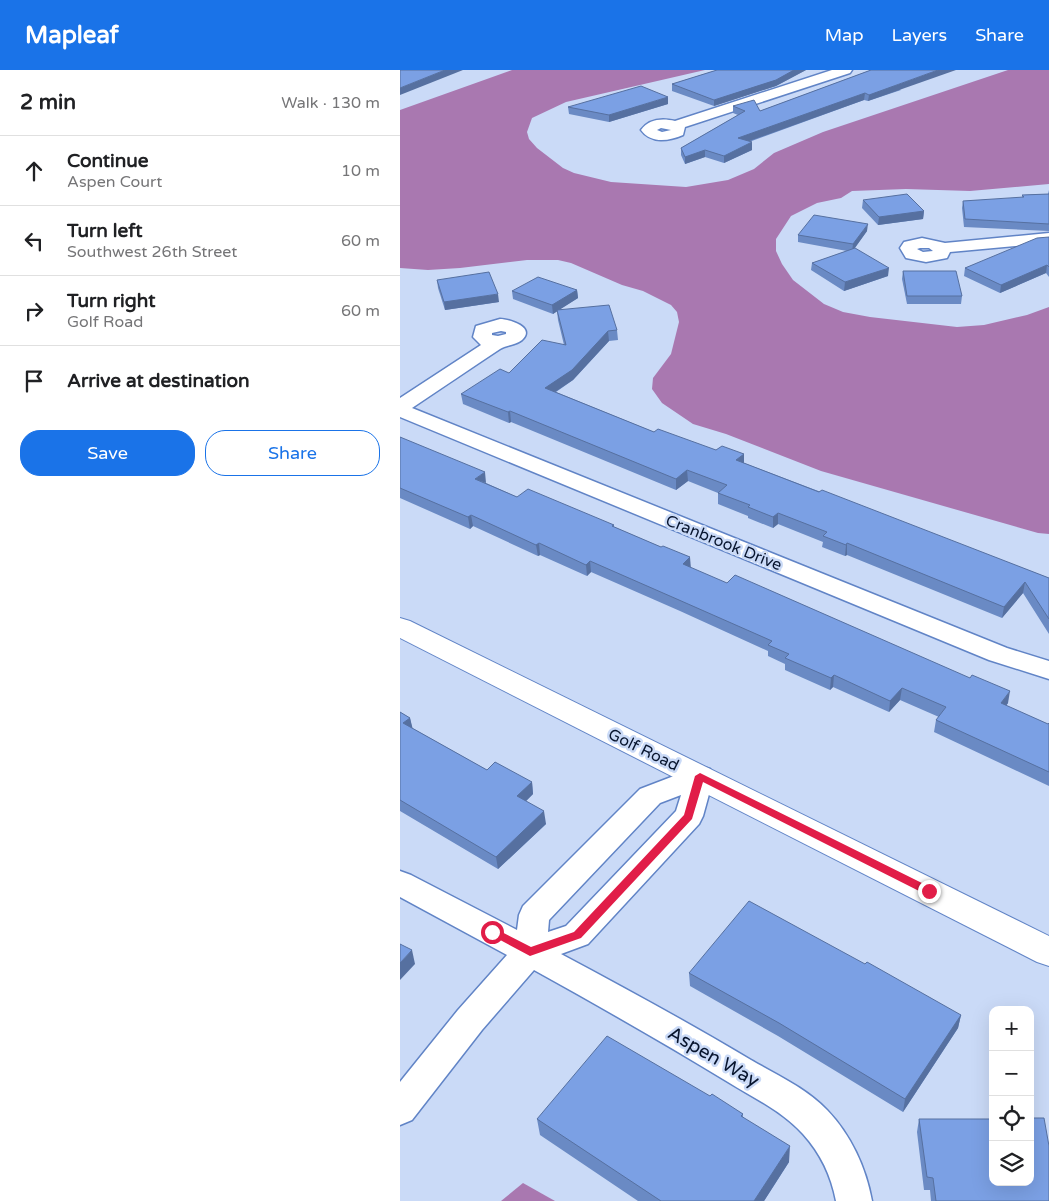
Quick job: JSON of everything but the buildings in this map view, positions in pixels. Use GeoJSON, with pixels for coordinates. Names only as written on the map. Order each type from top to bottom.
{"type":"FeatureCollection","features":[{"type":"Feature","properties":{"kind":"street"},"geometry":{"type":"LineString","coordinates":[[676,126],[845,70]]}},
{"type":"Feature","properties":{"kind":"street"},"geometry":{"type":"LineString","coordinates":[[942,248],[1049,238]]}},
{"type":"Feature","properties":{"kind":"street","name":"Cranbrook Drive"},"geometry":{"type":"LineString","coordinates":[[400,408],[498,342]]}},
{"type":"Feature","properties":{"kind":"street","name":"Cranbrook Drive"},"geometry":{"type":"LineString","coordinates":[[400,408],[998,654],[1049,670]]}},
{"type":"Feature","properties":{"kind":"street","name":"Golf Road"},"geometry":{"type":"LineString","coordinates":[[400,627],[1049,952]]}},
{"type":"Feature","properties":{"kind":"street"},"geometry":{"type":"LineString","coordinates":[[530,952],[534,915],[650,796],[700,776]]}},
{"type":"Feature","properties":{"kind":"street"},"geometry":{"type":"LineString","coordinates":[[400,1110],[470,1020],[530,952],[577,935],[689,816],[700,776]]}},
{"type":"Feature","properties":{"kind":"street","name":"Aspen Way"},"geometry":{"type":"LineString","coordinates":[[400,883],[530,952],[705,1050],[805,1112],[837,1150],[847,1174],[854,1201]]}},
{"type":"Feature","properties":{"kind":"shaded area"},"geometry":{"type":"Polygon","coordinates":[[[512,70],[705,70],[566,102],[532,118],[527,132],[529,139],[537,148],[563,168],[574,173],[611,182],[686,187],[728,180],[754,169],[774,153],[823,132],[1008,70],[1049,70],[1049,184],[970,191],[906,189],[852,191],[841,198],[817,203],[791,216],[776,239],[776,251],[793,280],[824,304],[843,312],[957,327],[984,325],[1027,315],[1049,307],[1049,534],[1038,533],[821,471],[726,434],[693,424],[662,403],[652,389],[653,378],[671,354],[679,322],[677,312],[671,305],[643,291],[622,285],[571,263],[558,260],[527,260],[428,270],[400,268],[400,110],[512,70]]]}},
{"type":"Feature","properties":{"kind":"shaded area"},"geometry":{"type":"Polygon","coordinates":[[[523,1183],[555,1201],[501,1201],[523,1183]]]}},
{"type":"Feature","properties":{"kind":"route"},"geometry":{"type":"LineString","coordinates":[[492,932],[530,952],[577,935],[689,816],[700,776],[929,891]]}}]}
